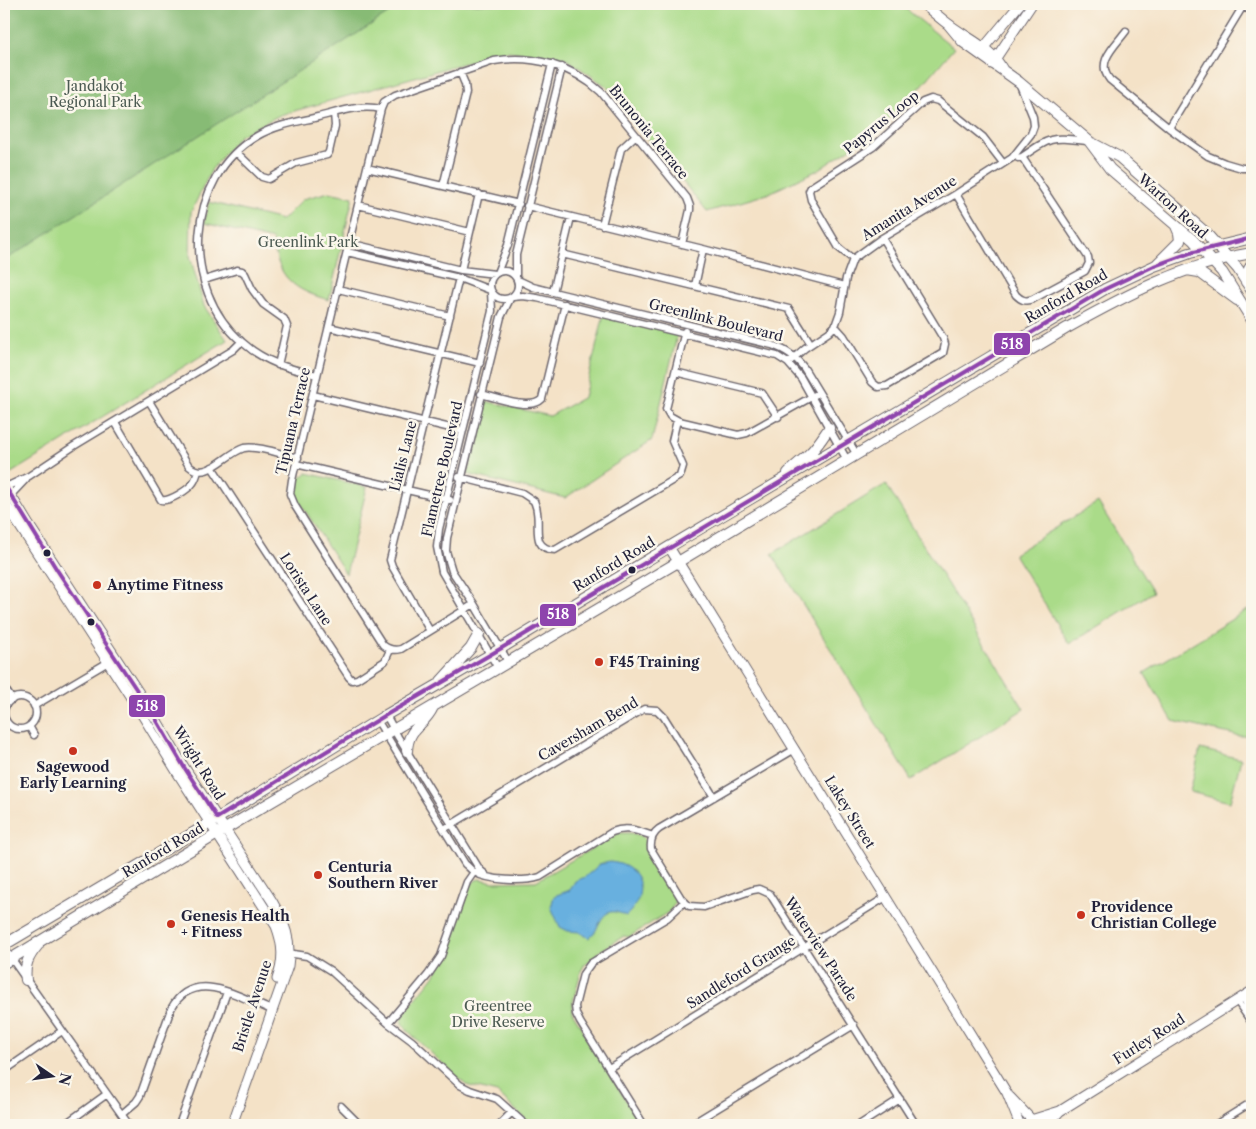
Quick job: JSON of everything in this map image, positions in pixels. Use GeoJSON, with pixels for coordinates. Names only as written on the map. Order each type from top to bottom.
{"type":"FeatureCollection","features":[{"type":"Feature","properties":{"kind":"main road","name":"Warton Road"},"geometry":{"type":"LineString","coordinates":[[924,4],[949,25],[962,42],[981,51],[994,61],[1089,141],[1119,157],[1205,232],[1228,257],[1252,291]]}},
{"type":"Feature","properties":{"kind":"main road","name":"Warton Road"},"geometry":{"type":"LineString","coordinates":[[1089,141],[1110,169],[1175,223],[1224,274],[1252,320]]}},
{"type":"Feature","properties":{"kind":"main road"},"geometry":{"type":"LineString","coordinates":[[1154,266],[1180,240],[1180,233],[1175,223]]}},
{"type":"Feature","properties":{"kind":"main road","name":"Ranford Road"},"geometry":{"type":"LineString","coordinates":[[4,946],[382,717],[490,655],[1105,288],[1154,266],[1202,250],[1252,238]]}},
{"type":"Feature","properties":{"kind":"main road","name":"Ranford Road"},"geometry":{"type":"LineString","coordinates":[[7,961],[1067,328],[1126,296],[1184,270],[1228,257],[1252,253]]}},
{"type":"Feature","properties":{"kind":"main road"},"geometry":{"type":"LineString","coordinates":[[1246,282],[1252,264]]}},
{"type":"Feature","properties":{"kind":"main road"},"geometry":{"type":"LineString","coordinates":[[1184,270],[1199,272],[1244,306]]}},
{"type":"Feature","properties":{"kind":"main road"},"geometry":{"type":"LineString","coordinates":[[1013,343],[1025,342],[1049,327],[1059,324],[1067,328]]}},
{"type":"Feature","properties":{"kind":"main road"},"geometry":{"type":"LineString","coordinates":[[783,480],[797,462],[808,456],[818,445],[828,428]]}},
{"type":"Feature","properties":{"kind":"main road"},"geometry":{"type":"LineString","coordinates":[[437,685],[450,669],[462,659],[479,634]]}},
{"type":"Feature","properties":{"kind":"main road"},"geometry":{"type":"LineString","coordinates":[[407,751],[409,736],[429,716],[434,706]]}},
{"type":"Feature","properties":{"kind":"main road"},"geometry":{"type":"LineString","coordinates":[[26,980],[26,962],[30,954],[44,939]]}},
{"type":"Feature","properties":{"kind":"street"},"geometry":{"type":"LineString","coordinates":[[994,61],[1018,15],[1020,4]]}},
{"type":"Feature","properties":{"kind":"street"},"geometry":{"type":"LineString","coordinates":[[981,51],[1032,4]]}},
{"type":"Feature","properties":{"kind":"street"},"geometry":{"type":"LineString","coordinates":[[1170,128],[1241,5],[1252,11]]}},
{"type":"Feature","properties":{"kind":"street"},"geometry":{"type":"LineString","coordinates":[[1126,31],[1105,59],[1103,68],[1110,80],[1208,156],[1225,164],[1252,168]]}},
{"type":"Feature","properties":{"kind":"street","name":"Brunonia Terrace"},"geometry":{"type":"LineString","coordinates":[[381,108],[384,102],[394,95],[460,72],[506,59],[527,59],[562,67],[594,85],[636,134],[689,202],[690,210],[682,244]]}},
{"type":"Feature","properties":{"kind":"street"},"geometry":{"type":"LineString","coordinates":[[491,290],[490,281],[505,257],[552,64]]}},
{"type":"Feature","properties":{"kind":"street"},"geometry":{"type":"LineString","coordinates":[[511,298],[518,289],[516,255],[562,67]]}},
{"type":"Feature","properties":{"kind":"street"},"geometry":{"type":"LineString","coordinates":[[443,186],[466,93],[465,84],[460,72]]}},
{"type":"Feature","properties":{"kind":"street","name":"Amanita Avenue"},"geometry":{"type":"LineString","coordinates":[[835,326],[840,312],[849,267],[853,259],[882,238],[1012,158],[1031,134],[1034,126],[1033,117],[1019,82]]}},
{"type":"Feature","properties":{"kind":"street","name":"Papyrus Loop"},"geometry":{"type":"LineString","coordinates":[[853,259],[839,248],[811,200],[809,192],[811,187],[873,147],[923,102],[931,99],[938,101],[983,137],[1003,163]]}},
{"type":"Feature","properties":{"kind":"street"},"geometry":{"type":"LineString","coordinates":[[317,375],[278,365],[257,354],[241,342],[224,322],[210,296],[200,260],[198,242],[203,210],[220,172],[236,152],[257,136],[276,127],[361,106],[381,108]]}},
{"type":"Feature","properties":{"kind":"street","name":"Tipuana Terrace"},"geometry":{"type":"LineString","coordinates":[[381,108],[290,494],[295,506],[382,645],[390,650]]}},
{"type":"Feature","properties":{"kind":"street"},"geometry":{"type":"LineString","coordinates":[[236,152],[262,177],[269,179],[296,163],[327,155],[335,126],[334,113]]}},
{"type":"Feature","properties":{"kind":"street"},"geometry":{"type":"LineString","coordinates":[[602,225],[621,149],[636,134]]}},
{"type":"Feature","properties":{"kind":"street","name":"Amanita Avenue"},"geometry":{"type":"LineString","coordinates":[[1012,158],[1022,157],[1050,139],[1089,141]]}},
{"type":"Feature","properties":{"kind":"street"},"geometry":{"type":"LineString","coordinates":[[956,194],[1019,298],[1028,301],[1033,300],[1085,271],[1089,263],[1088,257],[1022,157]]}},
{"type":"Feature","properties":{"kind":"street"},"geometry":{"type":"LineString","coordinates":[[367,168],[519,204]]}},
{"type":"Feature","properties":{"kind":"street"},"geometry":{"type":"LineString","coordinates":[[461,270],[479,194]]}},
{"type":"Feature","properties":{"kind":"street"},"geometry":{"type":"LineString","coordinates":[[358,205],[470,232]]}},
{"type":"Feature","properties":{"kind":"street"},"geometry":{"type":"LineString","coordinates":[[527,206],[844,286]]}},
{"type":"Feature","properties":{"kind":"street"},"geometry":{"type":"LineString","coordinates":[[553,292],[571,217]]}},
{"type":"Feature","properties":{"kind":"street"},"geometry":{"type":"LineString","coordinates":[[788,363],[794,356],[835,326],[844,336],[872,382],[878,387],[887,386],[943,352],[945,344],[943,338],[882,238]]}},
{"type":"Feature","properties":{"kind":"street","name":"Greenlink Boulevard"},"geometry":{"type":"LineString","coordinates":[[349,242],[461,270],[496,273],[505,271],[532,286],[553,292],[772,345],[785,350],[794,356],[804,368],[852,458]]}},
{"type":"Feature","properties":{"kind":"street"},"geometry":{"type":"LineString","coordinates":[[695,286],[703,249]]}},
{"type":"Feature","properties":{"kind":"street","name":"Greenlink Boulevard"},"geometry":{"type":"LineString","coordinates":[[347,252],[459,278],[491,290],[493,295],[501,299],[532,296],[769,353],[788,363],[797,373],[828,428],[844,444],[852,458]]}},
{"type":"Feature","properties":{"kind":"street"},"geometry":{"type":"LineString","coordinates":[[562,254],[788,310],[811,344]]}},
{"type":"Feature","properties":{"kind":"street"},"geometry":{"type":"LineString","coordinates":[[204,280],[238,270],[245,274],[252,289],[263,304],[284,319],[286,323],[287,326],[278,365]]}},
{"type":"Feature","properties":{"kind":"street","name":"Lialis Lane"},"geometry":{"type":"LineString","coordinates":[[430,631],[390,563],[459,278]]}},
{"type":"Feature","properties":{"kind":"street"},"geometry":{"type":"LineString","coordinates":[[338,289],[450,316]]}},
{"type":"Feature","properties":{"kind":"street","name":"Flametree Boulevard"},"geometry":{"type":"LineString","coordinates":[[491,290],[492,311],[437,538],[437,554],[442,572],[498,668]]}},
{"type":"Feature","properties":{"kind":"street","name":"Flametree Boulevard"},"geometry":{"type":"LineString","coordinates":[[508,663],[474,604],[452,571],[447,558],[446,545],[501,317],[511,298]]}},
{"type":"Feature","properties":{"kind":"street"},"geometry":{"type":"LineString","coordinates":[[482,394],[525,404],[539,402],[542,398],[565,304]]}},
{"type":"Feature","properties":{"kind":"street"},"geometry":{"type":"LineString","coordinates":[[686,324],[666,409],[670,416],[677,420],[738,435],[756,429],[818,393]]}},
{"type":"Feature","properties":{"kind":"street"},"geometry":{"type":"LineString","coordinates":[[329,327],[480,363]]}},
{"type":"Feature","properties":{"kind":"street"},"geometry":{"type":"LineString","coordinates":[[6,499],[29,476],[74,446],[233,350],[241,342]]}},
{"type":"Feature","properties":{"kind":"street"},"geometry":{"type":"LineString","coordinates":[[675,372],[762,393],[778,417]]}},
{"type":"Feature","properties":{"kind":"street"},"geometry":{"type":"LineString","coordinates":[[312,395],[463,431]]}},
{"type":"Feature","properties":{"kind":"street"},"geometry":{"type":"LineString","coordinates":[[149,401],[189,466],[198,471],[205,471],[236,452],[249,448],[456,502]]}},
{"type":"Feature","properties":{"kind":"street"},"geometry":{"type":"LineString","coordinates":[[453,476],[522,493],[534,501],[538,514],[538,538],[541,545],[555,550],[680,476],[683,466],[672,441],[677,420]]}},
{"type":"Feature","properties":{"kind":"street"},"geometry":{"type":"LineString","coordinates":[[115,422],[161,500],[168,500],[190,486],[195,481],[198,471]]}},
{"type":"Feature","properties":{"kind":"street","name":"Lorista Lane"},"geometry":{"type":"LineString","coordinates":[[212,467],[348,677],[352,680],[357,679],[385,662],[390,650]]}},
{"type":"Feature","properties":{"kind":"street"},"geometry":{"type":"LineString","coordinates":[[4,486],[29,476]]}},
{"type":"Feature","properties":{"kind":"street","name":"Wright Road"},"geometry":{"type":"LineString","coordinates":[[4,486],[6,499],[107,663],[221,832]]}},
{"type":"Feature","properties":{"kind":"street","name":"Wright Road"},"geometry":{"type":"LineString","coordinates":[[6,499],[156,719],[180,770]]}},
{"type":"Feature","properties":{"kind":"street","name":"Lakey Street"},"geometry":{"type":"LineString","coordinates":[[669,547],[1007,1093],[1018,1124],[1026,1118],[1035,1120]]}},
{"type":"Feature","properties":{"kind":"street"},"geometry":{"type":"LineString","coordinates":[[390,650],[402,649],[474,604]]}},
{"type":"Feature","properties":{"kind":"street"},"geometry":{"type":"LineString","coordinates":[[34,706],[116,658]]}},
{"type":"Feature","properties":{"kind":"street"},"geometry":{"type":"LineString","coordinates":[[7,692],[12,700]]}},
{"type":"Feature","properties":{"kind":"street"},"geometry":{"type":"LineString","coordinates":[[27,699],[34,706],[35,717],[29,726],[21,730],[5,724],[5,708],[12,700],[27,699]]}},
{"type":"Feature","properties":{"kind":"street","name":"Caversham Bend"},"geometry":{"type":"LineString","coordinates":[[444,829],[644,709],[657,710],[664,716],[714,797]]}},
{"type":"Feature","properties":{"kind":"street"},"geometry":{"type":"LineString","coordinates":[[382,717],[444,829],[465,864],[474,872],[501,879],[533,879],[540,877],[612,832],[632,829],[653,836]]}},
{"type":"Feature","properties":{"kind":"street"},"geometry":{"type":"LineString","coordinates":[[382,717],[389,732],[407,751],[480,870],[488,876]]}},
{"type":"Feature","properties":{"kind":"street"},"geometry":{"type":"LineString","coordinates":[[29,726],[34,735]]}},
{"type":"Feature","properties":{"kind":"street"},"geometry":{"type":"LineString","coordinates":[[644,1125],[580,1022],[575,1010],[583,974],[590,963],[667,918],[684,902],[651,849],[650,841],[659,829],[795,749]]}},
{"type":"Feature","properties":{"kind":"street","name":"Bristle Avenue"},"geometry":{"type":"LineString","coordinates":[[221,832],[268,904],[286,953],[270,1009],[232,1125]]}},
{"type":"Feature","properties":{"kind":"street"},"geometry":{"type":"LineString","coordinates":[[388,1023],[428,975],[441,956],[468,882],[474,872]]}},
{"type":"Feature","properties":{"kind":"street","name":"Waterview Parade"},"geometry":{"type":"LineString","coordinates":[[684,902],[694,907],[704,907],[753,890],[765,891],[770,894],[916,1125]]}},
{"type":"Feature","properties":{"kind":"street","name":"Sandleford Grange"},"geometry":{"type":"LineString","coordinates":[[609,1068],[886,897]]}},
{"type":"Feature","properties":{"kind":"street"},"geometry":{"type":"LineString","coordinates":[[4,946],[7,961],[26,980],[129,1125]]}},
{"type":"Feature","properties":{"kind":"street"},"geometry":{"type":"LineString","coordinates":[[286,953],[307,956],[331,972],[460,1085],[496,1099],[526,1125]]}},
{"type":"Feature","properties":{"kind":"street"},"geometry":{"type":"LineString","coordinates":[[122,1114],[140,1096],[176,1001],[188,990],[200,986],[214,987],[270,1009]]}},
{"type":"Feature","properties":{"kind":"street","name":"Furley Road"},"geometry":{"type":"LineString","coordinates":[[1035,1120],[1060,1111],[1252,991]]}},
{"type":"Feature","properties":{"kind":"street"},"geometry":{"type":"LineString","coordinates":[[179,1125],[226,992]]}},
{"type":"Feature","properties":{"kind":"street"},"geometry":{"type":"LineString","coordinates":[[1240,999],[1252,1016]]}},
{"type":"Feature","properties":{"kind":"street"},"geometry":{"type":"LineString","coordinates":[[1240,999],[1252,1023]]}},
{"type":"Feature","properties":{"kind":"street","name":"Bristle Avenue"},"geometry":{"type":"LineString","coordinates":[[226,1125],[270,1009]]}},
{"type":"Feature","properties":{"kind":"street"},"geometry":{"type":"LineString","coordinates":[[690,1125],[854,1025]]}},
{"type":"Feature","properties":{"kind":"street"},"geometry":{"type":"LineString","coordinates":[[4,1071],[62,1031]]}},
{"type":"Feature","properties":{"kind":"street","name":"Lakey Street"},"geometry":{"type":"LineString","coordinates":[[1007,1093],[1035,1120]]}},
{"type":"Feature","properties":{"kind":"street"},"geometry":{"type":"LineString","coordinates":[[64,1125],[107,1094]]}},
{"type":"Feature","properties":{"kind":"street"},"geometry":{"type":"LineString","coordinates":[[859,1125],[900,1099]]}},
{"type":"Feature","properties":{"kind":"street"},"geometry":{"type":"LineString","coordinates":[[1215,1125],[1252,1102]]}},
{"type":"Feature","properties":{"kind":"street"},"geometry":{"type":"LineString","coordinates":[[341,1106],[360,1125]]}},
{"type":"Feature","properties":{"kind":"street","name":"Furley Road"},"geometry":{"type":"LineString","coordinates":[[1047,1125],[1060,1111]]}},
{"type":"Feature","properties":{"kind":"street"},"geometry":{"type":"LineString","coordinates":[[499,1125],[512,1112]]}},
{"type":"Feature","properties":{"kind":"green space"},"geometry":{"type":"Polygon","coordinates":[[[4,4],[900,4],[954,48],[907,103],[871,135],[818,170],[767,194],[707,212],[606,86],[565,58],[507,51],[280,115],[239,136],[212,169],[191,212],[190,256],[204,306],[227,340],[8,475],[4,469],[4,4]]]}},
{"type":"Feature","properties":{"kind":"green space","name":"Jandakot Regional Park"},"geometry":{"type":"Polygon","coordinates":[[[4,4],[403,4],[4,261],[4,4]]]}},
{"type":"Feature","properties":{"kind":"green space","name":"Greenlink Park"},"geometry":{"type":"Polygon","coordinates":[[[329,192],[353,197],[329,300],[306,292],[289,280],[279,264],[273,240],[204,223],[209,202],[282,220],[303,199],[329,192]]]}},
{"type":"Feature","properties":{"kind":"green space"},"geometry":{"type":"Polygon","coordinates":[[[604,314],[678,332],[652,440],[565,498],[467,474],[485,401],[550,416],[584,397],[604,314]]]}},
{"type":"Feature","properties":{"kind":"green space"},"geometry":{"type":"Polygon","coordinates":[[[307,473],[367,487],[346,574],[295,495],[298,479],[307,473]]]}},
{"type":"Feature","properties":{"kind":"green space"},"geometry":{"type":"Polygon","coordinates":[[[886,484],[1024,709],[911,780],[772,554],[886,484]]]}},
{"type":"Feature","properties":{"kind":"green space"},"geometry":{"type":"Polygon","coordinates":[[[1098,502],[1153,592],[1069,644],[1014,554],[1098,502]]]}},
{"type":"Feature","properties":{"kind":"green space"},"geometry":{"type":"Polygon","coordinates":[[[1252,607],[1252,736],[1239,736],[1173,721],[1144,673],[1252,607]]]}},
{"type":"Feature","properties":{"kind":"green space"},"geometry":{"type":"Polygon","coordinates":[[[1200,749],[1241,759],[1230,802],[1190,792],[1200,749]]]}},
{"type":"Feature","properties":{"kind":"green space","name":"Greentree Drive Reserve"},"geometry":{"type":"Polygon","coordinates":[[[619,833],[631,833],[642,836],[645,839],[649,850],[675,894],[676,901],[670,911],[629,937],[624,936],[597,953],[597,956],[585,964],[581,971],[572,1012],[641,1125],[532,1125],[497,1093],[466,1085],[414,1037],[402,1024],[402,1016],[434,976],[448,952],[469,886],[476,880],[494,882],[536,881],[619,833]]]}},
{"type":"Feature","properties":{"kind":"water"},"geometry":{"type":"Polygon","coordinates":[[[610,862],[621,864],[636,875],[640,890],[633,908],[626,916],[615,912],[605,915],[596,931],[589,938],[579,932],[568,931],[560,927],[551,907],[554,896],[570,890],[575,881],[585,877],[600,864],[610,862]]]}},
{"type":"Feature","properties":{"kind":"transit line","name":"518"},"geometry":{"type":"LineString","coordinates":[[4,484],[57,570],[156,719],[217,818],[386,715],[1105,289],[1154,266],[1190,253],[1252,238]]}},
{"type":"Feature","properties":{"kind":"place","name":"Anytime Fitness"},"geometry":{"type":"Point","coordinates":[97,585]}},
{"type":"Feature","properties":{"kind":"place","name":"F45 Training"},"geometry":{"type":"Point","coordinates":[599,662]}},
{"type":"Feature","properties":{"kind":"place","name":"Sagewood Early Learning"},"geometry":{"type":"Point","coordinates":[73,751]}},
{"type":"Feature","properties":{"kind":"place","name":"Centuria Southern River"},"geometry":{"type":"Point","coordinates":[318,875]}},
{"type":"Feature","properties":{"kind":"place","name":"Providence Christian College"},"geometry":{"type":"Point","coordinates":[1081,915]}},
{"type":"Feature","properties":{"kind":"place","name":"Genesis Health + Fitness"},"geometry":{"type":"Point","coordinates":[171,924]}}]}
